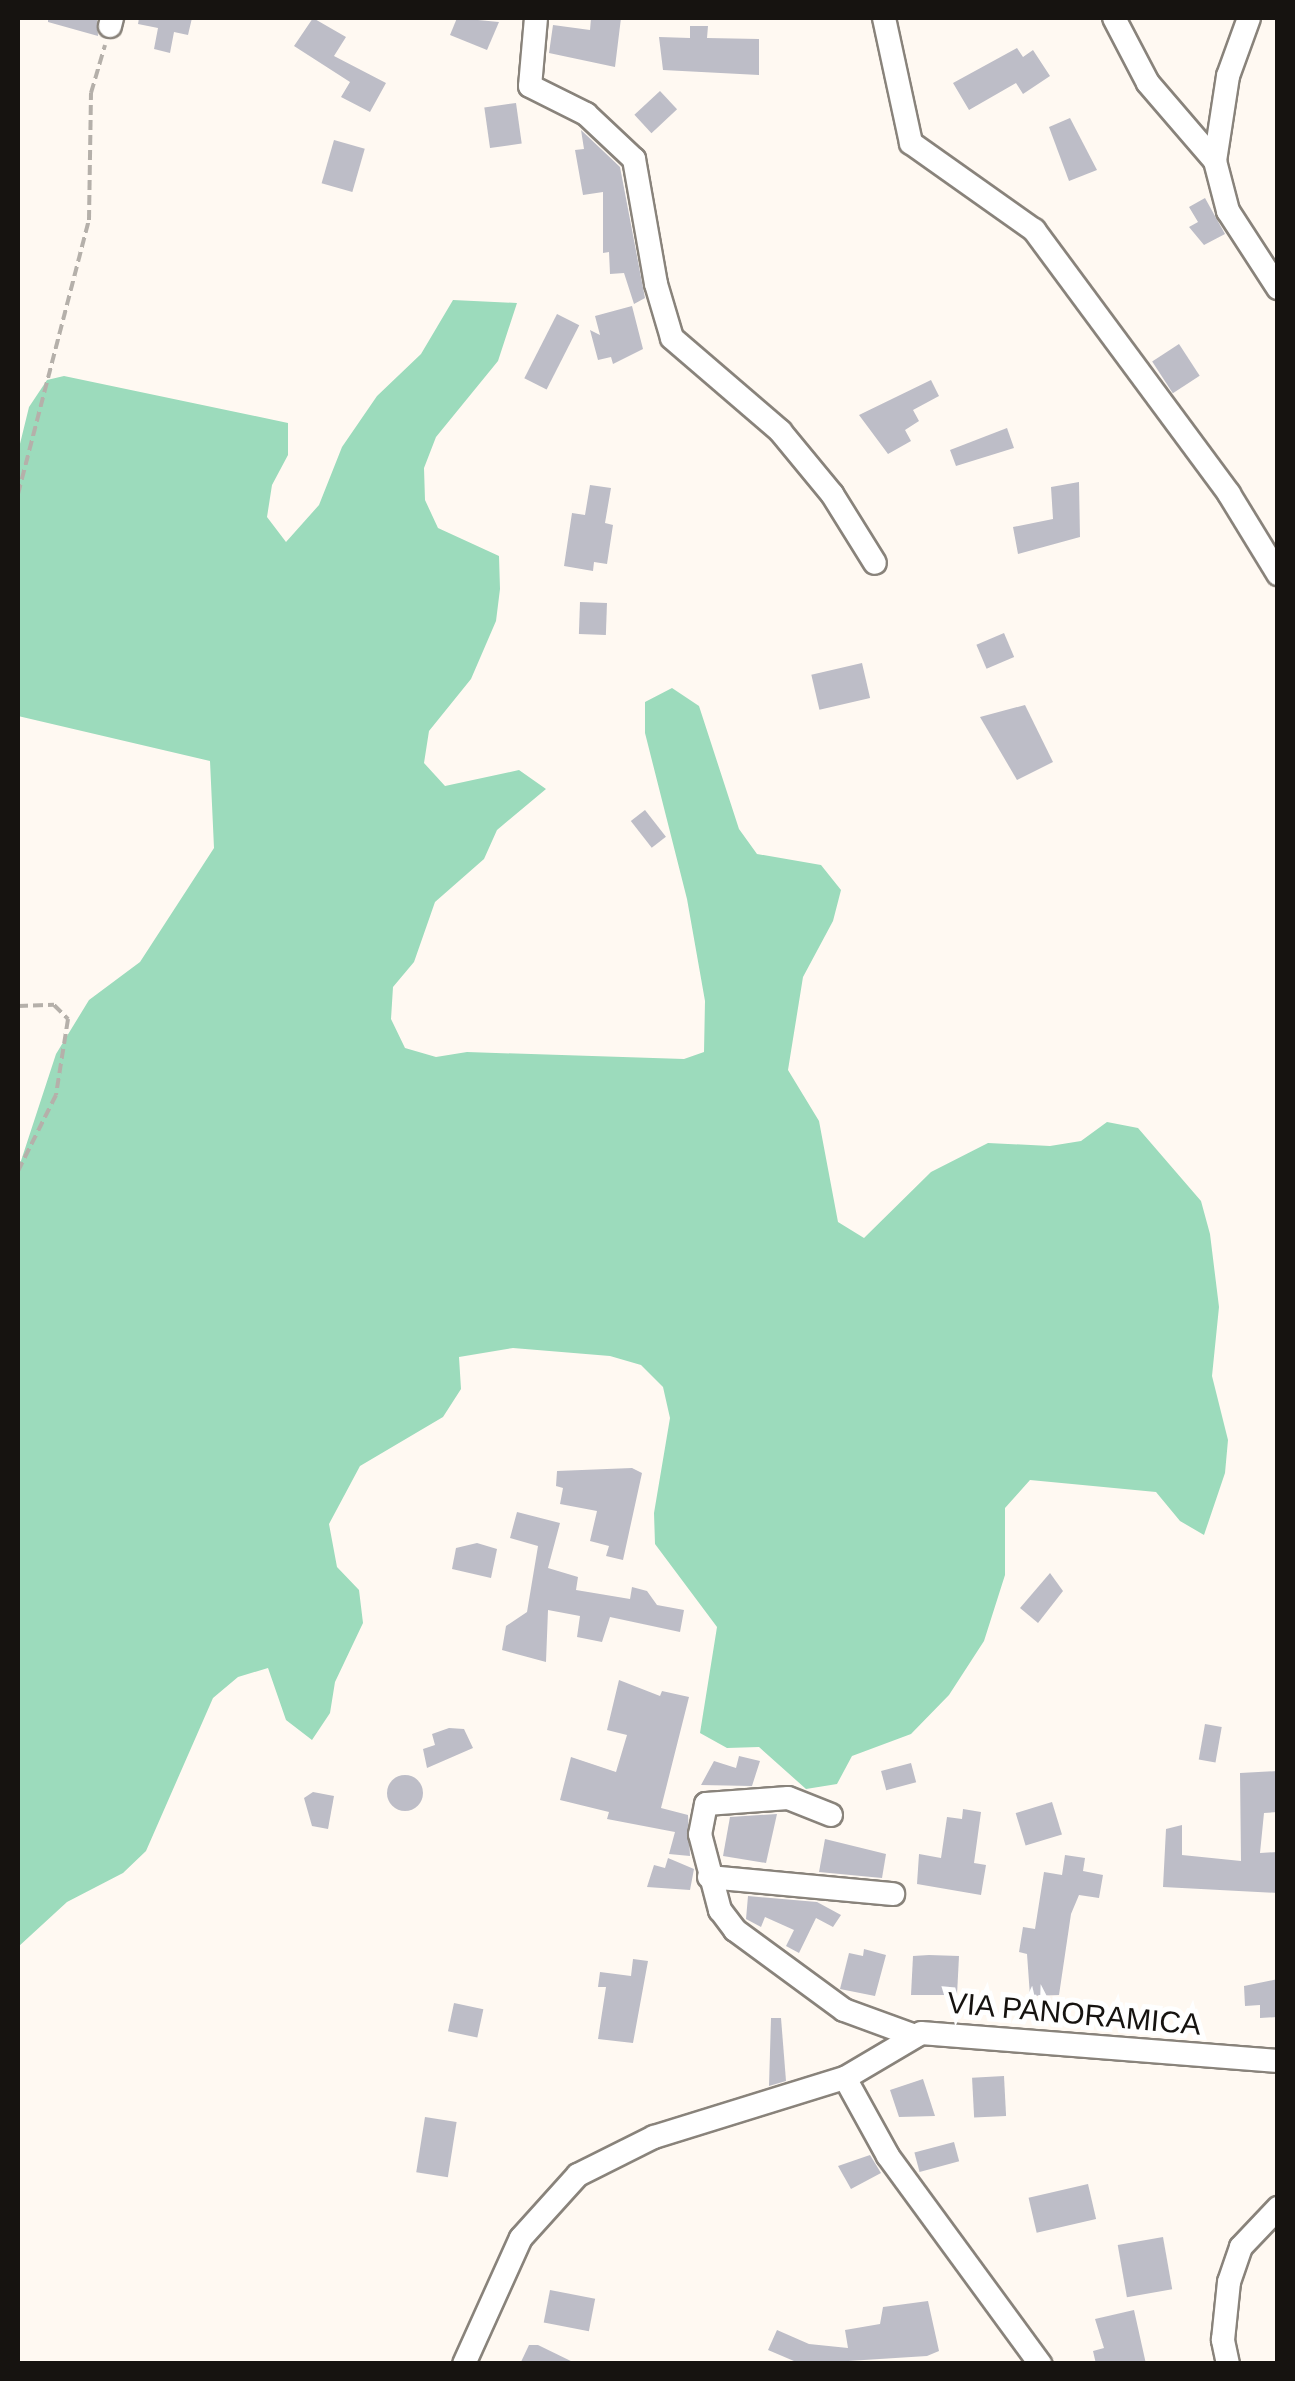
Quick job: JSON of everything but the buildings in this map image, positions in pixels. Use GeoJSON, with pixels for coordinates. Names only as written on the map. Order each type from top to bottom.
{"type":"FeatureCollection","features":[{"type":"Feature","properties":{"kind":"street"},"geometry":{"type":"LineString","coordinates":[[536,18],[530,86],[586,114],[634,159],[656,284],[672,338],[780,430],[832,494],[875,563]]}},
{"type":"Feature","properties":{"kind":"street"},"geometry":{"type":"LineString","coordinates":[[884,18],[910,142],[1034,230],[1230,494],[1278,574]]}},
{"type":"Feature","properties":{"kind":"street"},"geometry":{"type":"LineString","coordinates":[[1114,18],[1148,83],[1215,161]]}},
{"type":"Feature","properties":{"kind":"street"},"geometry":{"type":"LineString","coordinates":[[1248,18],[1228,76],[1215,161],[1228,211],[1278,288]]}},
{"type":"Feature","properties":{"kind":"street"},"geometry":{"type":"LineString","coordinates":[[831,1815],[788,1798],[706,1804],[700,1834],[709,1877],[734,1930],[844,2010],[915,2036]]}},
{"type":"Feature","properties":{"kind":"street"},"geometry":{"type":"LineString","coordinates":[[709,1877],[893,1894]]}},
{"type":"Feature","properties":{"kind":"street","name":"VIA PANORAMICA"},"geometry":{"type":"LineString","coordinates":[[464,2364],[521,2238],[578,2175],[654,2137],[845,2078],[915,2036],[939,2029],[1072,2047],[1278,2061]]}},
{"type":"Feature","properties":{"kind":"street"},"geometry":{"type":"LineString","coordinates":[[845,2078],[888,2156],[1040,2364]]}},
{"type":"Feature","properties":{"kind":"street"},"geometry":{"type":"LineString","coordinates":[[1228,2364],[1223,2340],[1229,2282],[1241,2248],[1278,2208]]}},
{"type":"Feature","properties":{"kind":"path"},"geometry":{"type":"LineString","coordinates":[[18,494],[64,304],[89,220],[91,93],[111,22]]}},
{"type":"Feature","properties":{"kind":"path"},"geometry":{"type":"LineString","coordinates":[[18,1006],[54,1006],[68,1019],[56,1096],[18,1171]]}},
{"type":"Feature","properties":{"kind":"green space"},"geometry":{"type":"Polygon","coordinates":[[[453,300],[517,303],[498,361],[436,437],[424,468],[425,500],[438,528],[499,556],[500,589],[496,621],[471,679],[429,731],[424,763],[445,786],[519,770],[546,789],[497,830],[484,859],[435,902],[414,962],[393,987],[391,1019],[405,1048],[436,1057],[467,1052],[684,1059],[704,1052],[705,1001],[687,899],[645,733],[645,702],[672,688],[699,706],[739,829],[757,854],[821,865],[841,890],[833,921],[803,977],[788,1070],[819,1121],[838,1222],[864,1238],[931,1172],[988,1143],[1050,1146],[1081,1141],[1107,1122],[1138,1128],[1201,1201],[1210,1234],[1219,1307],[1212,1376],[1228,1440],[1225,1473],[1204,1535],[1180,1521],[1156,1492],[1030,1480],[1005,1508],[1005,1575],[984,1641],[949,1695],[911,1734],[852,1756],[837,1784],[806,1789],[759,1747],[727,1748],[700,1733],[717,1627],[655,1544],[654,1513],[670,1418],[663,1387],[641,1365],[610,1356],[513,1348],[459,1357],[461,1389],[443,1417],[360,1466],[329,1524],[337,1567],[359,1590],[363,1623],[335,1682],[330,1713],[312,1740],[286,1720],[268,1668],[238,1677],[213,1698],[146,1851],[123,1873],[67,1902],[18,1947],[18,1170],[56,1054],[89,1000],[140,962],[214,848],[210,761],[18,716],[18,452],[29,407],[47,380],[64,376],[288,423],[288,455],[272,485],[267,517],[286,542],[319,505],[342,447],[377,396],[421,354],[453,300]]]}}]}
